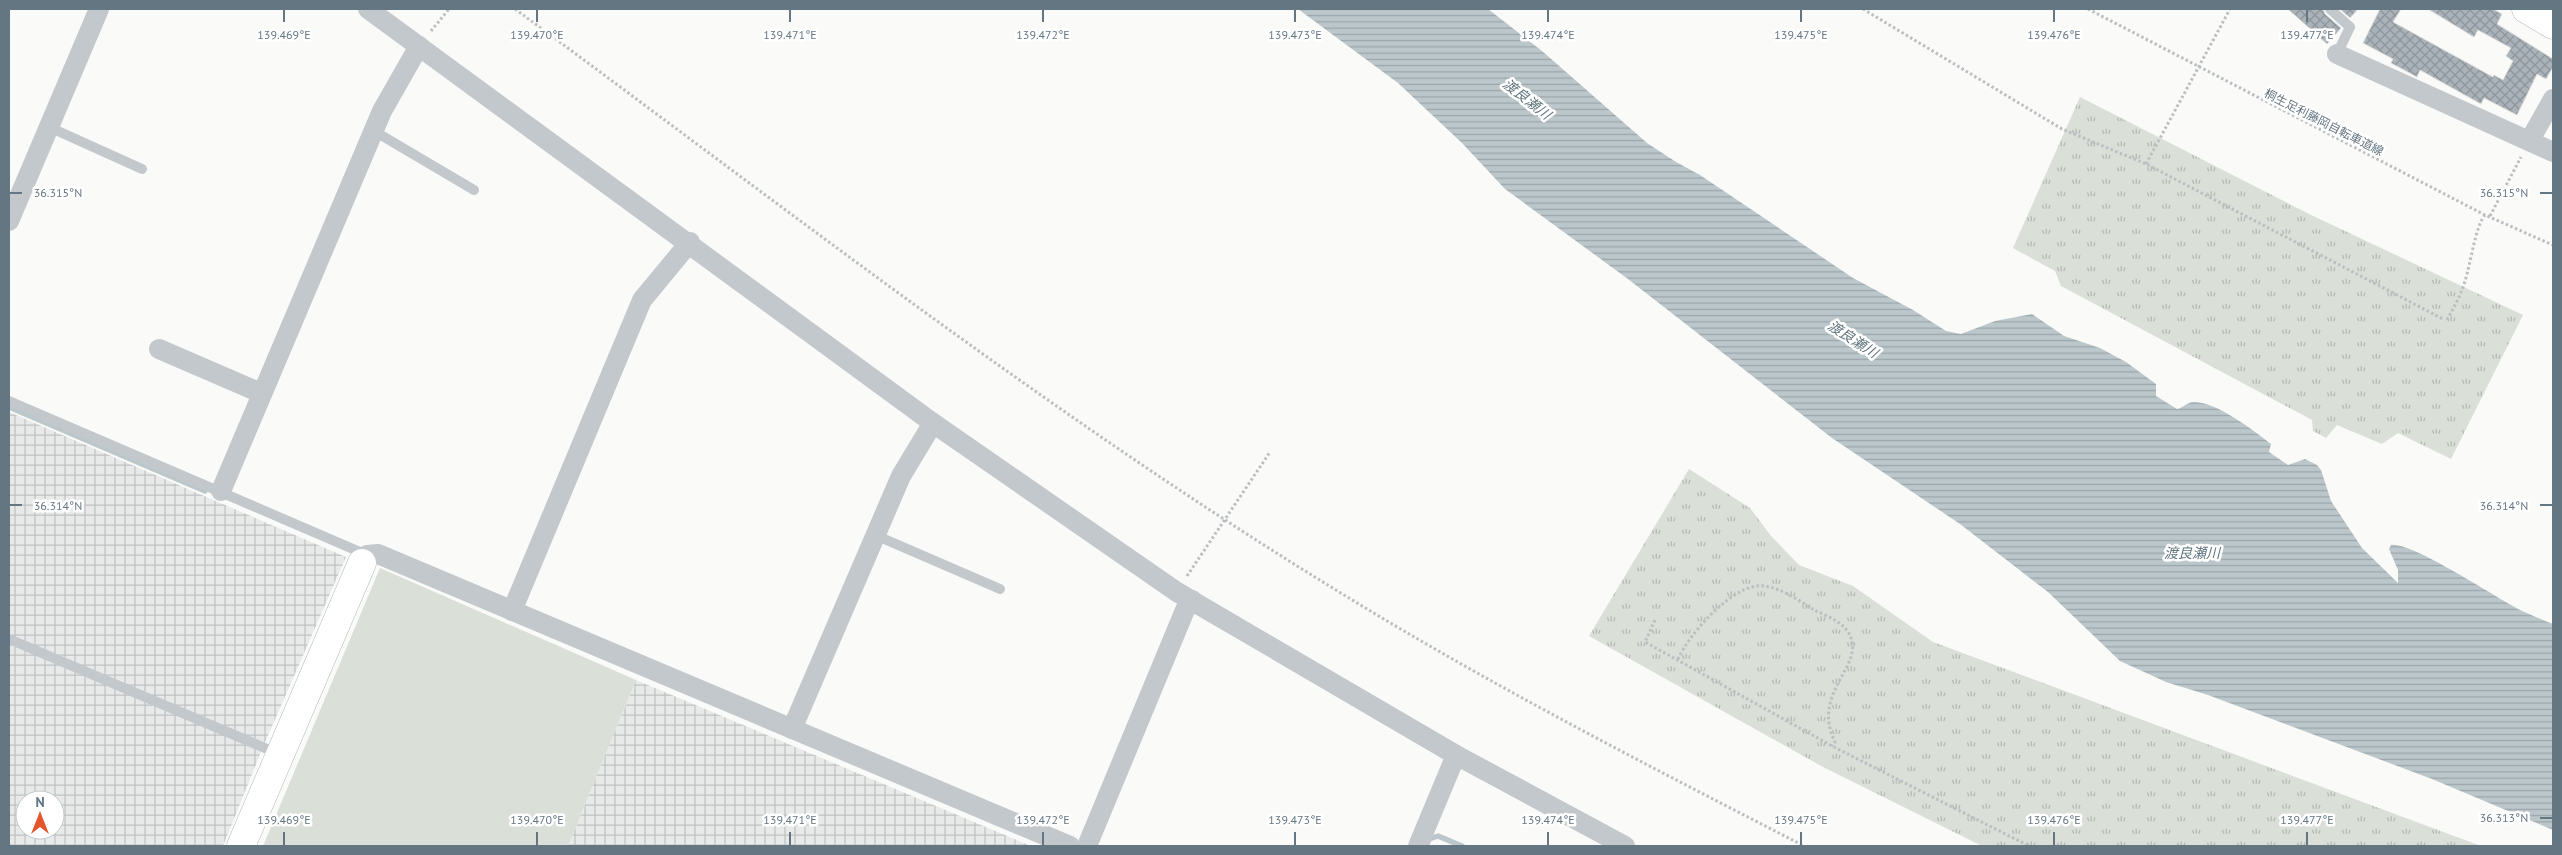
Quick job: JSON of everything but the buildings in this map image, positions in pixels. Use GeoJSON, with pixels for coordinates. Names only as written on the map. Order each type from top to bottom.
{"type":"FeatureCollection","features":[{"type":"Feature","properties":{"kind":"street"},"geometry":{"type":"LineString","coordinates":[[9,221],[99,9]]}},
{"type":"Feature","properties":{"kind":"street"},"geometry":{"type":"LineString","coordinates":[[368,9],[690,242],[933,423],[1192,600],[1456,755],[1625,846]]}},
{"type":"Feature","properties":{"kind":"street"},"geometry":{"type":"LineString","coordinates":[[2526,9],[2553,26]]}},
{"type":"Feature","properties":{"kind":"street"},"geometry":{"type":"LineString","coordinates":[[221,491],[261,393],[374,131],[392,92],[419,46]]}},
{"type":"Feature","properties":{"kind":"street"},"geometry":{"type":"LineString","coordinates":[[2337,54],[2553,152]]}},
{"type":"Feature","properties":{"kind":"street"},"geometry":{"type":"LineString","coordinates":[[2530,140],[2553,99]]}},
{"type":"Feature","properties":{"kind":"street"},"geometry":{"type":"LineString","coordinates":[[512,611],[642,300],[690,242]]}},
{"type":"Feature","properties":{"kind":"street"},"geometry":{"type":"LineString","coordinates":[[159,349],[261,393]]}},
{"type":"Feature","properties":{"kind":"street"},"geometry":{"type":"LineString","coordinates":[[792,729],[901,476],[933,423]]}},
{"type":"Feature","properties":{"kind":"street"},"geometry":{"type":"LineString","coordinates":[[241,846],[365,559],[378,554],[1070,846]]}},
{"type":"Feature","properties":{"kind":"street"},"geometry":{"type":"LineString","coordinates":[[1087,846],[1185,610],[1192,600]]}},
{"type":"Feature","properties":{"kind":"street"},"geometry":{"type":"LineString","coordinates":[[1418,846],[1456,755]]}},
{"type":"Feature","properties":{"kind":"lane"},"geometry":{"type":"LineString","coordinates":[[2330,9],[2350,28],[2337,54]]}},
{"type":"Feature","properties":{"kind":"lane"},"geometry":{"type":"LineString","coordinates":[[49,127],[142,169]]}},
{"type":"Feature","properties":{"kind":"lane"},"geometry":{"type":"LineString","coordinates":[[374,131],[474,190]]}},
{"type":"Feature","properties":{"kind":"lane"},"geometry":{"type":"LineString","coordinates":[[9,401],[221,491],[365,559]]}},
{"type":"Feature","properties":{"kind":"lane"},"geometry":{"type":"LineString","coordinates":[[875,535],[1000,589]]}},
{"type":"Feature","properties":{"kind":"lane"},"geometry":{"type":"LineString","coordinates":[[9,639],[281,754]]}},
{"type":"Feature","properties":{"kind":"path"},"geometry":{"type":"LineString","coordinates":[[419,46],[449,9]]}},
{"type":"Feature","properties":{"kind":"path"},"geometry":{"type":"LineString","coordinates":[[515,9],[959,336],[1225,520],[1349,598],[1486,678],[1804,846]]}},
{"type":"Feature","properties":{"kind":"path"},"geometry":{"type":"LineString","coordinates":[[1863,9],[2062,129],[2146,164],[2445,319],[2463,289],[2473,254],[2477,230],[2485,215]]}},
{"type":"Feature","properties":{"kind":"path","name":"桐生足利藤岡自転車道線"},"geometry":{"type":"LineString","coordinates":[[2088,9],[2485,215],[2553,245]]}},
{"type":"Feature","properties":{"kind":"path"},"geometry":{"type":"LineString","coordinates":[[2146,164],[2230,9]]}},
{"type":"Feature","properties":{"kind":"path"},"geometry":{"type":"LineString","coordinates":[[2490,216],[2518,162]]}},
{"type":"Feature","properties":{"kind":"path"},"geometry":{"type":"LineString","coordinates":[[1188,576],[1270,452]]}},
{"type":"Feature","properties":{"kind":"path"},"geometry":{"type":"LineString","coordinates":[[1678,659],[1684,646],[1719,607],[1740,591],[1753,587],[1773,588],[1841,624],[1851,637],[1853,647],[1831,699],[1827,716],[1829,730],[1835,742],[1832,746]]}},
{"type":"Feature","properties":{"kind":"path"},"geometry":{"type":"LineString","coordinates":[[1656,620],[1645,642],[1832,746],[2029,846]]}},
{"type":"Feature","properties":{"kind":"shaded area"},"geometry":{"type":"Polygon","coordinates":[[[9,412],[346,557],[263,747],[223,846],[9,846],[9,412]]]}},
{"type":"Feature","properties":{"kind":"shaded area"},"geometry":{"type":"Polygon","coordinates":[[[636,680],[1031,846],[568,846],[636,680]]]}},
{"type":"Feature","properties":{"kind":"green space"},"geometry":{"type":"Polygon","coordinates":[[[2080,97],[2309,214],[2523,315],[2451,459],[2398,433],[2382,444],[2337,425],[2326,438],[2313,431],[2312,420],[2061,286],[2055,271],[2013,248],[2080,97]]]}},
{"type":"Feature","properties":{"kind":"green space"},"geometry":{"type":"Polygon","coordinates":[[[1689,469],[1750,508],[1771,536],[1799,565],[1853,586],[1933,642],[2481,846],[1982,846],[1823,767],[1589,636],[1689,469]]]}},
{"type":"Feature","properties":{"kind":"green space"},"geometry":{"type":"Polygon","coordinates":[[[380,568],[636,680],[568,846],[263,846],[380,568]]]}},
{"type":"Feature","properties":{"kind":"water","name":"渡良瀬川"},"geometry":{"type":"Polygon","coordinates":[[[1298,9],[1488,9],[1542,51],[1647,143],[1700,175],[1853,278],[1913,310],[1946,331],[1961,334],[1995,321],[2032,314],[2064,336],[2100,348],[2126,362],[2156,384],[2156,396],[2177,409],[2192,402],[2214,407],[2235,418],[2271,444],[2269,452],[2288,465],[2305,459],[2317,465],[2321,470],[2331,501],[2362,548],[2398,583],[2398,570],[2389,549],[2391,545],[2415,551],[2516,608],[2553,624],[2553,830],[2432,779],[2208,695],[2166,682],[2120,661],[2048,592],[1960,524],[1832,438],[1628,279],[1505,189],[1462,143],[1398,83],[1298,9]]]}},
{"type":"Feature","properties":{"kind":"waterway"},"geometry":{"type":"LineString","coordinates":[[9,407],[205,491]]}},
{"type":"Feature","properties":{"kind":"waterway"},"geometry":{"type":"LineString","coordinates":[[1428,842],[1429,839],[1438,836],[1462,846]]}}]}
